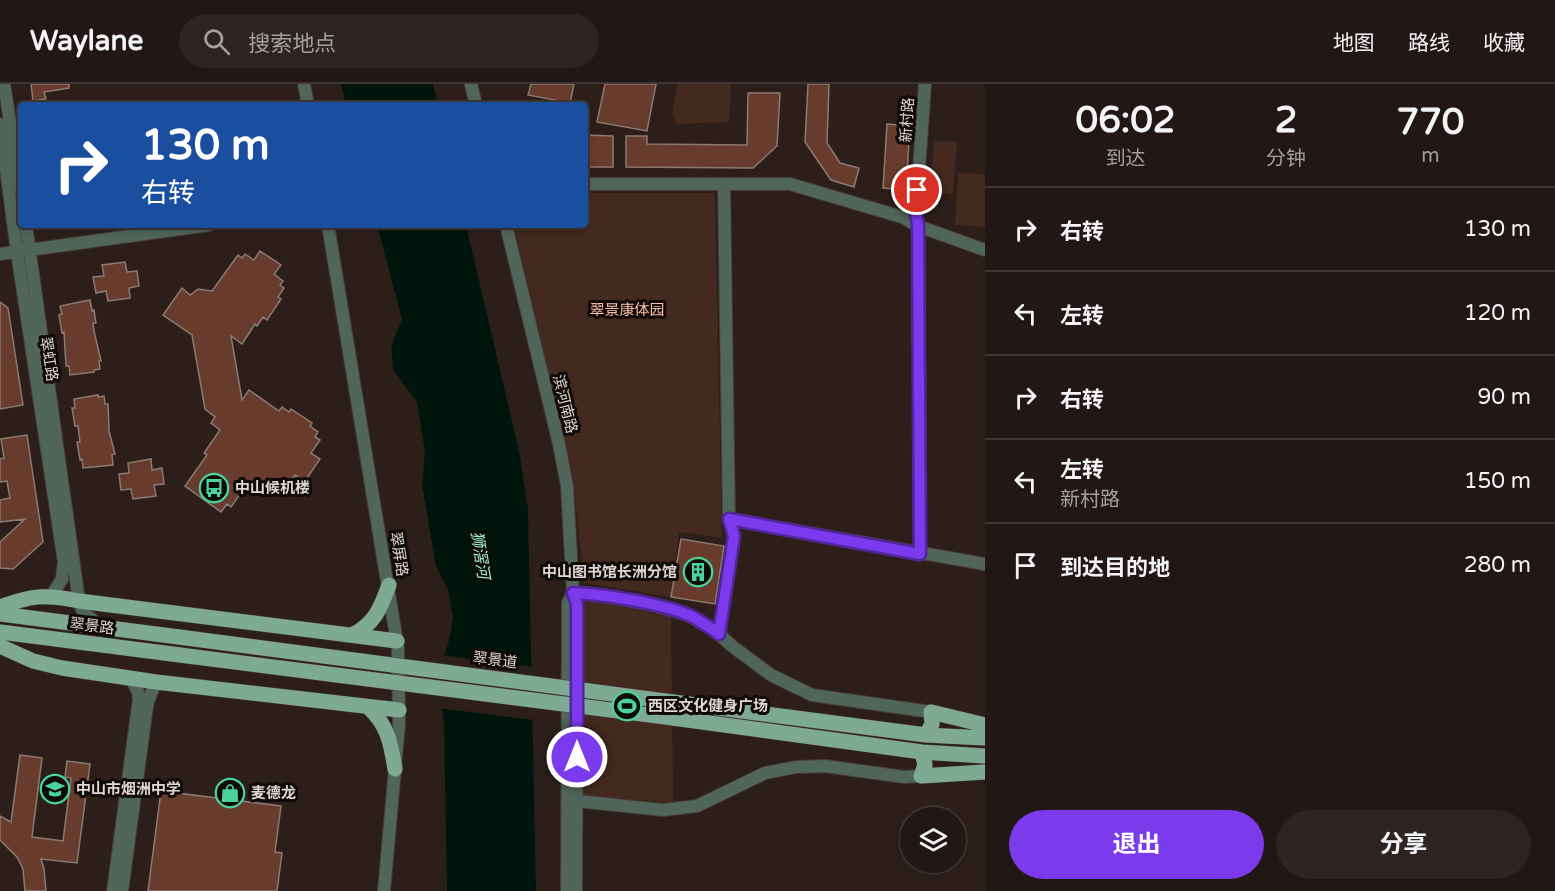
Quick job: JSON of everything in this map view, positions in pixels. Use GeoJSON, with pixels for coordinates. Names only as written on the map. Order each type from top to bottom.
{"type":"FeatureCollection","features":[{"type":"Feature","properties":{"kind":"main road"},"geometry":{"type":"LineString","coordinates":[[352,635],[372,621],[381,607],[389,585]]}},
{"type":"Feature","properties":{"kind":"main road"},"geometry":{"type":"LineString","coordinates":[[0,607],[26,597],[52,595],[79,601],[397,641]]}},
{"type":"Feature","properties":{"kind":"main road","name":"翠景道"},"geometry":{"type":"LineString","coordinates":[[0,614],[926,735],[985,738]]}},
{"type":"Feature","properties":{"kind":"main road","name":"翠景路"},"geometry":{"type":"LineString","coordinates":[[0,632],[922,752],[985,756]]}},
{"type":"Feature","properties":{"kind":"main road"},"geometry":{"type":"LineString","coordinates":[[0,646],[33,661],[62,668],[156,682],[399,710]]}},
{"type":"Feature","properties":{"kind":"main road"},"geometry":{"type":"LineString","coordinates":[[368,707],[387,731],[395,769]]}},
{"type":"Feature","properties":{"kind":"main road"},"geometry":{"type":"LineString","coordinates":[[926,735],[932,724],[931,712],[985,725]]}},
{"type":"Feature","properties":{"kind":"main road"},"geometry":{"type":"LineString","coordinates":[[922,752],[925,765],[921,776],[985,772]]}},
{"type":"Feature","properties":{"kind":"street"},"geometry":{"type":"LineString","coordinates":[[4,84],[18,171]]}},
{"type":"Feature","properties":{"kind":"street"},"geometry":{"type":"LineString","coordinates":[[304,84],[307,102]]}},
{"type":"Feature","properties":{"kind":"street"},"geometry":{"type":"LineString","coordinates":[[471,84],[475,102]]}},
{"type":"Feature","properties":{"kind":"street","name":"新村路"},"geometry":{"type":"LineString","coordinates":[[920,554],[918,226],[916,211],[925,84]]}},
{"type":"Feature","properties":{"kind":"street","name":"翠虹路"},"geometry":{"type":"LineString","coordinates":[[0,124],[64,562],[62,579],[52,595]]}},
{"type":"Feature","properties":{"kind":"street"},"geometry":{"type":"LineString","coordinates":[[588,184],[790,184],[902,217],[918,226],[985,250]]}},
{"type":"Feature","properties":{"kind":"street"},"geometry":{"type":"LineString","coordinates":[[719,634],[734,536],[729,519],[724,184]]}},
{"type":"Feature","properties":{"kind":"street","name":"翠虹路"},"geometry":{"type":"LineString","coordinates":[[26,228],[79,601]]}},
{"type":"Feature","properties":{"kind":"street"},"geometry":{"type":"LineString","coordinates":[[0,254],[187,228]]}},
{"type":"Feature","properties":{"kind":"street","name":"翠屏路"},"geometry":{"type":"LineString","coordinates":[[329,228],[397,641],[399,710],[384,891]]}},
{"type":"Feature","properties":{"kind":"street","name":"滨河南路"},"geometry":{"type":"LineString","coordinates":[[507,228],[567,486],[573,593],[568,603],[576,891]]}},
{"type":"Feature","properties":{"kind":"street"},"geometry":{"type":"LineString","coordinates":[[729,519],[985,564]]}},
{"type":"Feature","properties":{"kind":"street"},"geometry":{"type":"LineString","coordinates":[[573,593],[589,593],[656,606],[691,616],[719,634],[771,675],[812,695],[931,712]]}},
{"type":"Feature","properties":{"kind":"street"},"geometry":{"type":"LineString","coordinates":[[79,601],[83,612],[101,627]]}},
{"type":"Feature","properties":{"kind":"street"},"geometry":{"type":"LineString","coordinates":[[113,891],[139,699],[131,678]]}},
{"type":"Feature","properties":{"kind":"street"},"geometry":{"type":"LineString","coordinates":[[123,891],[148,700],[156,682]]}},
{"type":"Feature","properties":{"kind":"street"},"geometry":{"type":"LineString","coordinates":[[572,802],[663,810],[697,806],[765,773],[796,767],[825,766],[904,777],[921,776]]}},
{"type":"Feature","properties":{"kind":"street","name":"滨河南路"},"geometry":{"type":"LineString","coordinates":[[567,891],[572,802]]}},
{"type":"Feature","properties":{"kind":"green space"},"geometry":{"type":"Polygon","coordinates":[[[677,84],[731,84],[729,122],[677,124],[672,114],[677,84]]]}},
{"type":"Feature","properties":{"kind":"green space"},"geometry":{"type":"Polygon","coordinates":[[[934,141],[957,142],[953,194],[930,193],[934,141]]]}},
{"type":"Feature","properties":{"kind":"green space"},"geometry":{"type":"Polygon","coordinates":[[[958,173],[985,174],[985,227],[955,225],[958,173]]]}},
{"type":"Feature","properties":{"kind":"green space","name":"翠景康体园"},"geometry":{"type":"Polygon","coordinates":[[[588,193],[715,193],[722,538],[679,532],[671,597],[584,583],[573,477],[515,228],[588,228],[588,193]]]}},
{"type":"Feature","properties":{"kind":"green space","name":"西区文化健身广场"},"geometry":{"type":"Polygon","coordinates":[[[582,598],[671,617],[673,803],[581,795],[582,598]]]}},
{"type":"Feature","properties":{"kind":"water"},"geometry":{"type":"Polygon","coordinates":[[[341,84],[433,84],[437,102],[345,102],[341,84]]]}},
{"type":"Feature","properties":{"kind":"water","name":"狮滘河"},"geometry":{"type":"Polygon","coordinates":[[[378,228],[467,228],[519,451],[528,509],[536,891],[447,891],[444,723],[437,675],[449,641],[453,617],[448,589],[436,567],[422,484],[425,452],[417,402],[393,370],[391,347],[402,319],[378,228]]]}},
{"type":"Feature","properties":{"kind":"pier"},"geometry":{"type":"Polygon","coordinates":[[[441,655],[533,667],[534,720],[438,708],[434,675],[441,655]]]}},
{"type":"Feature","properties":{"kind":"building"},"geometry":{"type":"Polygon","coordinates":[[[31,84],[69,84],[69,88],[44,92],[46,99],[33,101],[31,84]]]}},
{"type":"Feature","properties":{"kind":"building"},"geometry":{"type":"Polygon","coordinates":[[[531,84],[574,84],[570,102],[528,95],[531,84]]]}},
{"type":"Feature","properties":{"kind":"building"},"geometry":{"type":"Polygon","coordinates":[[[605,84],[656,84],[647,131],[597,122],[605,84]]]}},
{"type":"Feature","properties":{"kind":"building"},"geometry":{"type":"Polygon","coordinates":[[[808,84],[829,84],[827,143],[840,163],[859,168],[854,187],[831,180],[805,142],[808,84]]]}},
{"type":"Feature","properties":{"kind":"building"},"geometry":{"type":"Polygon","coordinates":[[[748,93],[780,93],[777,146],[753,168],[626,167],[626,136],[647,136],[647,144],[747,145],[748,93]]]}},
{"type":"Feature","properties":{"kind":"building"},"geometry":{"type":"Polygon","coordinates":[[[887,124],[910,126],[906,190],[883,188],[887,124]]]}},
{"type":"Feature","properties":{"kind":"building"},"geometry":{"type":"Polygon","coordinates":[[[588,135],[613,136],[613,167],[588,167],[588,135]]]}},
{"type":"Feature","properties":{"kind":"building"},"geometry":{"type":"Polygon","coordinates":[[[260,251],[281,265],[274,274],[283,281],[280,285],[284,288],[278,297],[281,299],[267,320],[263,317],[257,326],[255,324],[242,344],[231,336],[242,400],[249,390],[279,411],[282,407],[289,412],[291,409],[312,423],[310,426],[318,432],[315,437],[320,440],[311,453],[320,459],[305,481],[295,475],[286,487],[282,484],[279,489],[269,482],[261,493],[247,484],[231,507],[227,504],[221,512],[185,486],[207,455],[204,453],[220,430],[211,423],[215,417],[205,409],[192,335],[163,315],[182,288],[190,295],[198,289],[212,291],[238,255],[242,258],[245,254],[254,260],[260,251]]]}},
{"type":"Feature","properties":{"kind":"building"},"geometry":{"type":"Polygon","coordinates":[[[125,262],[127,272],[137,271],[139,286],[129,288],[130,298],[108,301],[106,291],[96,293],[93,277],[104,276],[102,265],[125,262]]]}},
{"type":"Feature","properties":{"kind":"building"},"geometry":{"type":"Polygon","coordinates":[[[90,300],[96,323],[93,323],[101,361],[99,361],[100,369],[70,375],[69,366],[66,366],[64,332],[62,333],[59,315],[62,314],[60,306],[90,300]]]}},
{"type":"Feature","properties":{"kind":"building"},"geometry":{"type":"Polygon","coordinates":[[[0,302],[8,308],[23,405],[0,409],[0,302]]]}},
{"type":"Feature","properties":{"kind":"building"},"geometry":{"type":"Polygon","coordinates":[[[98,395],[98,397],[104,396],[105,404],[108,404],[109,431],[115,454],[112,455],[113,465],[83,468],[77,442],[80,442],[78,426],[75,426],[72,408],[75,408],[74,399],[98,395]]]}},
{"type":"Feature","properties":{"kind":"building"},"geometry":{"type":"Polygon","coordinates":[[[27,435],[43,542],[13,569],[0,568],[0,542],[25,519],[0,522],[0,500],[10,498],[7,481],[0,482],[0,459],[4,458],[1,439],[27,435]]]}},
{"type":"Feature","properties":{"kind":"building"},"geometry":{"type":"Polygon","coordinates":[[[151,459],[152,470],[162,468],[164,484],[154,485],[156,496],[133,499],[131,489],[121,490],[119,474],[129,473],[128,463],[151,459]]]}},
{"type":"Feature","properties":{"kind":"building","name":"中山图书馆长洲分馆"},"geometry":{"type":"Polygon","coordinates":[[[681,539],[724,546],[715,604],[671,597],[681,539]]]}},
{"type":"Feature","properties":{"kind":"building"},"geometry":{"type":"Polygon","coordinates":[[[20,755],[42,758],[32,837],[63,841],[71,778],[65,777],[67,761],[90,764],[77,863],[41,859],[46,891],[25,891],[23,869],[17,857],[0,840],[0,816],[11,822],[20,755]]]}},
{"type":"Feature","properties":{"kind":"building"},"geometry":{"type":"Polygon","coordinates":[[[161,791],[281,806],[275,852],[282,853],[277,891],[148,891],[161,791]]]}},
{"type":"Feature","properties":{"kind":"place","name":"中山候机楼"},"geometry":{"type":"Point","coordinates":[214,488]}},
{"type":"Feature","properties":{"kind":"place","name":"中山图书馆长洲分馆"},"geometry":{"type":"Point","coordinates":[698,572]}},
{"type":"Feature","properties":{"kind":"place","name":"西区文化健身广场"},"geometry":{"type":"Point","coordinates":[627,706]}},
{"type":"Feature","properties":{"kind":"place","name":"中山市烟洲中学"},"geometry":{"type":"Point","coordinates":[55,789]}},
{"type":"Feature","properties":{"kind":"place","name":"麦德龙"},"geometry":{"type":"Point","coordinates":[230,793]}},
{"type":"Feature","properties":{"kind":"route"},"geometry":{"type":"LineString","coordinates":[[577,757],[577,604],[573,593],[589,593],[656,606],[691,616],[719,634],[734,536],[729,519],[920,554],[917,190]]}}]}
